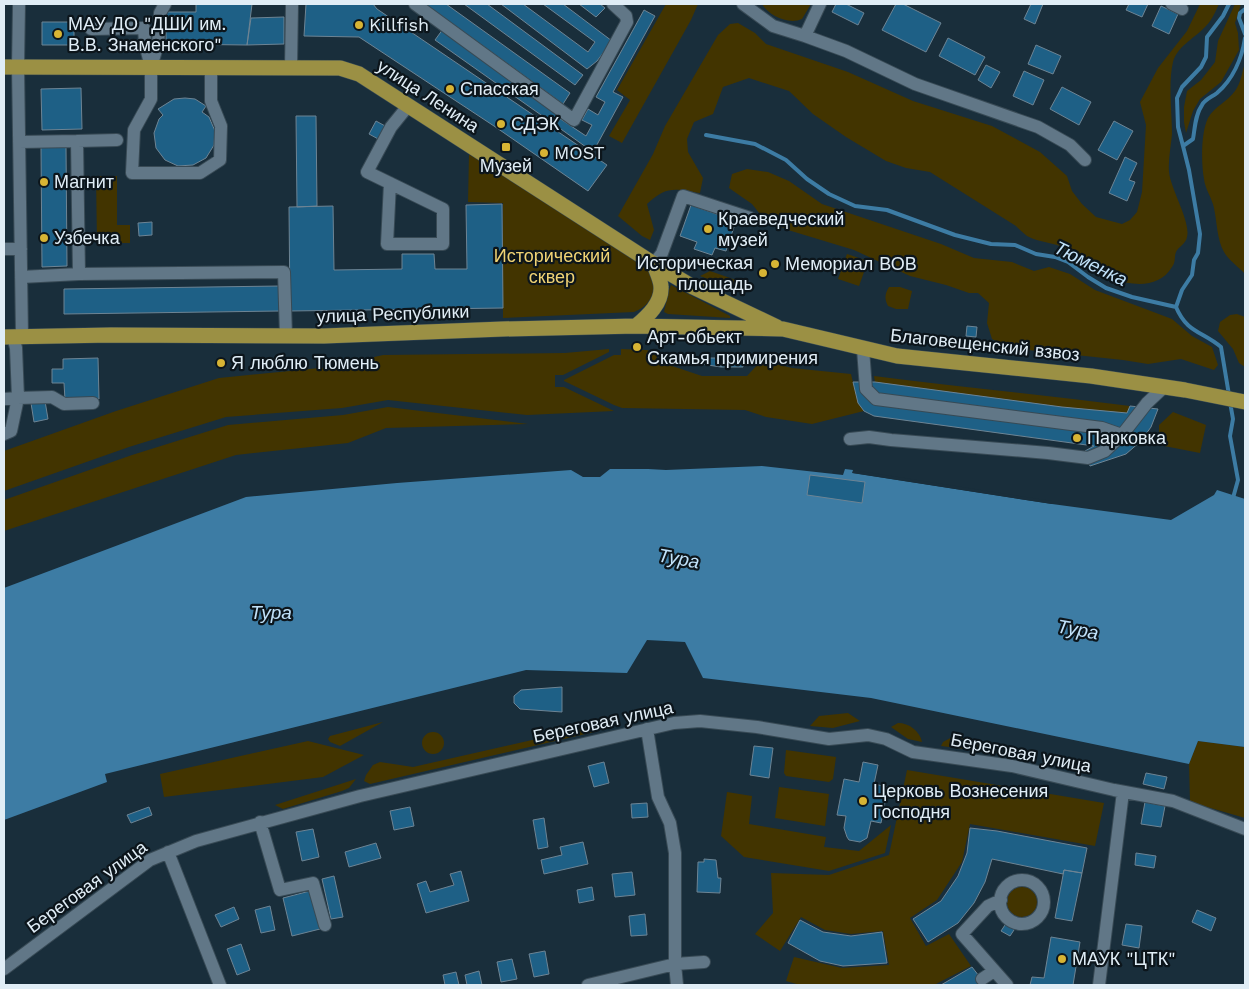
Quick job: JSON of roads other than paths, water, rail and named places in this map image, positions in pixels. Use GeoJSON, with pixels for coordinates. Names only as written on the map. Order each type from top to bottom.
{"type":"FeatureCollection","features":[{"type":"Feature","properties":{"kind":"main road","name":"улица Ленина"},"geometry":{"type":"LineString","coordinates":[[11,67],[340,68],[359,74],[654,264],[693,287],[783,329]]}},
{"type":"Feature","properties":{"kind":"main road"},"geometry":{"type":"LineString","coordinates":[[636,326],[650,312],[659,298],[661,286],[654,264]]}},
{"type":"Feature","properties":{"kind":"main road","name":"улица Республики"},"geometry":{"type":"LineString","coordinates":[[13,336],[324,336],[636,326],[783,329]]}},
{"type":"Feature","properties":{"kind":"main road","name":"Благовещенский взвоз"},"geometry":{"type":"LineString","coordinates":[[783,329],[897,356],[1091,376],[1185,390],[1245,402]]}},
{"type":"Feature","properties":{"kind":"street"},"geometry":{"type":"LineString","coordinates":[[4,434],[11,431],[18,398],[16,348],[13,336],[21,277],[19,142],[11,67],[19,4]]}},
{"type":"Feature","properties":{"kind":"street"},"geometry":{"type":"LineString","coordinates":[[151,67],[158,44],[160,13],[165,4]]}},
{"type":"Feature","properties":{"kind":"street"},"geometry":{"type":"LineString","coordinates":[[291,68],[292,4]]}},
{"type":"Feature","properties":{"kind":"street"},"geometry":{"type":"LineString","coordinates":[[415,4],[574,120],[627,22],[626,16],[613,4]]}},
{"type":"Feature","properties":{"kind":"street"},"geometry":{"type":"LineString","coordinates":[[743,4],[773,26],[846,51],[915,84],[1038,127],[1070,145],[1085,160]]}},
{"type":"Feature","properties":{"kind":"street"},"geometry":{"type":"LineString","coordinates":[[806,36],[820,4]]}},
{"type":"Feature","properties":{"kind":"street"},"geometry":{"type":"LineString","coordinates":[[91,29],[144,28],[145,44],[151,67],[151,99],[134,130],[132,173],[200,173],[220,160],[221,126],[211,101],[211,68]]}},
{"type":"Feature","properties":{"kind":"street"},"geometry":{"type":"LineString","coordinates":[[390,183],[387,244],[443,244],[443,209],[390,183],[366,172],[391,127],[408,106]]}},
{"type":"Feature","properties":{"kind":"street"},"geometry":{"type":"LineString","coordinates":[[19,142],[116,140]]}},
{"type":"Feature","properties":{"kind":"street"},"geometry":{"type":"LineString","coordinates":[[77,141],[79,274]]}},
{"type":"Feature","properties":{"kind":"street"},"geometry":{"type":"LineString","coordinates":[[654,264],[662,253],[683,196],[750,218]]}},
{"type":"Feature","properties":{"kind":"street"},"geometry":{"type":"LineString","coordinates":[[4,248],[21,249]]}},
{"type":"Feature","properties":{"kind":"street"},"geometry":{"type":"LineString","coordinates":[[21,277],[79,274],[284,272],[286,336]]}},
{"type":"Feature","properties":{"kind":"street"},"geometry":{"type":"LineString","coordinates":[[863,349],[866,389],[876,399],[1102,428],[1122,435]]}},
{"type":"Feature","properties":{"kind":"street"},"geometry":{"type":"LineString","coordinates":[[850,439],[869,437],[1088,458],[1105,451],[1122,435],[1147,403],[1163,388]]}},
{"type":"Feature","properties":{"kind":"street"},"geometry":{"type":"LineString","coordinates":[[4,400],[52,397],[64,404],[92,403]]}},
{"type":"Feature","properties":{"kind":"street","name":"Береговая улица"},"geometry":{"type":"LineString","coordinates":[[4,970],[150,860],[202,838],[360,796],[674,723],[700,721],[757,727],[829,739],[868,735],[886,739],[913,752],[1012,766],[1123,792],[1173,800],[1245,830]]}},
{"type":"Feature","properties":{"kind":"street"},"geometry":{"type":"LineString","coordinates":[[647,729],[658,797],[670,823],[675,852],[675,964],[677,985]]}},
{"type":"Feature","properties":{"kind":"street"},"geometry":{"type":"LineString","coordinates":[[1099,985],[1123,792]]}},
{"type":"Feature","properties":{"kind":"street"},"geometry":{"type":"LineString","coordinates":[[260,822],[280,890],[313,883],[325,925]]}},
{"type":"Feature","properties":{"kind":"street"},"geometry":{"type":"LineString","coordinates":[[168,852],[220,985]]}},
{"type":"Feature","properties":{"kind":"street"},"geometry":{"type":"LineString","coordinates":[[1001,900],[988,906],[962,934],[1007,985]]}},
{"type":"Feature","properties":{"kind":"street"},"geometry":{"type":"LineString","coordinates":[[588,985],[675,964],[704,962]]}},
{"type":"Feature","properties":{"kind":"street"},"geometry":{"type":"LineString","coordinates":[[982,979],[994,971]]}},
{"type":"Feature","properties":{"kind":"water","name":"Тура"},"geometry":{"type":"Polygon","coordinates":[[[762,466],[843,475],[845,469],[853,470],[853,473],[1052,504],[1171,520],[1214,495],[1217,490],[1245,499],[1245,747],[1198,741],[1189,764],[871,698],[703,678],[685,642],[647,640],[627,673],[526,670],[105,774],[107,782],[4,820],[4,588],[246,497],[571,470],[583,477],[600,477],[610,469],[666,470],[762,466]]]}},
{"type":"Feature","properties":{"kind":"waterway"},"geometry":{"type":"LineString","coordinates":[[1183,146],[1178,127],[1177,98],[1182,87],[1201,67],[1206,57],[1207,37],[1223,16],[1229,4]]}},
{"type":"Feature","properties":{"kind":"waterway"},"geometry":{"type":"LineString","coordinates":[[1245,9],[1240,13],[1239,18],[1245,34]]}},
{"type":"Feature","properties":{"kind":"waterway"},"geometry":{"type":"LineString","coordinates":[[1176,307],[1182,290],[1192,275],[1194,260],[1198,253],[1200,234],[1183,146],[1193,139],[1197,117],[1203,103],[1217,93],[1232,75],[1242,53],[1245,38]]}},
{"type":"Feature","properties":{"kind":"waterway","name":"Тюменка"},"geometry":{"type":"LineString","coordinates":[[706,135],[755,144],[786,160],[807,179],[829,194],[855,206],[887,210],[955,235],[991,244],[1015,245],[1036,254],[1055,257],[1068,262],[1106,288],[1132,297],[1176,307],[1180,316],[1190,327],[1221,347],[1229,395]]}},
{"type":"Feature","properties":{"kind":"waterway","name":"Тюменка"},"geometry":{"type":"LineString","coordinates":[[1230,402],[1233,419],[1230,436],[1238,480],[1233,498]]}},
{"type":"Feature","properties":{"kind":"place","name":"Killfish"},"geometry":{"type":"Point","coordinates":[359,25]}},
{"type":"Feature","properties":{"kind":"place","name":"МАУ ДО \"ДШИ им. В.В. Знаменского\""},"geometry":{"type":"Point","coordinates":[58,34]}},
{"type":"Feature","properties":{"kind":"place","name":"Спасская"},"geometry":{"type":"Point","coordinates":[450,89]}},
{"type":"Feature","properties":{"kind":"place","name":"СДЭК"},"geometry":{"type":"Point","coordinates":[501,124]}},
{"type":"Feature","properties":{"kind":"place","name":"Музей"},"geometry":{"type":"Point","coordinates":[506,147]}},
{"type":"Feature","properties":{"kind":"place","name":"MOST"},"geometry":{"type":"Point","coordinates":[544,153]}},
{"type":"Feature","properties":{"kind":"place","name":"Магнит"},"geometry":{"type":"Point","coordinates":[44,182]}},
{"type":"Feature","properties":{"kind":"place","name":"Краеведческий музей"},"geometry":{"type":"Point","coordinates":[708,229]}},
{"type":"Feature","properties":{"kind":"place","name":"Узбечка"},"geometry":{"type":"Point","coordinates":[44,238]}},
{"type":"Feature","properties":{"kind":"place","name":"Мемориал ВОВ"},"geometry":{"type":"Point","coordinates":[775,264]}},
{"type":"Feature","properties":{"kind":"place","name":"Историческая площадь"},"geometry":{"type":"Point","coordinates":[763,273]}},
{"type":"Feature","properties":{"kind":"place","name":"Арт-обьект Скамья примирения"},"geometry":{"type":"Point","coordinates":[637,347]}},
{"type":"Feature","properties":{"kind":"place","name":"Я люблю Тюмень"},"geometry":{"type":"Point","coordinates":[221,363]}},
{"type":"Feature","properties":{"kind":"place","name":"Парковка"},"geometry":{"type":"Point","coordinates":[1077,438]}},
{"type":"Feature","properties":{"kind":"place","name":"Церковь Вознесения Господня"},"geometry":{"type":"Point","coordinates":[863,801]}},
{"type":"Feature","properties":{"kind":"place","name":"МАУК \"ЦТК\""},"geometry":{"type":"Point","coordinates":[1062,959]}},
{"type":"Feature","properties":{"kind":"park label","name":"Исторический сквер"},"geometry":{"type":"Point","coordinates":[552,266]}}]}
